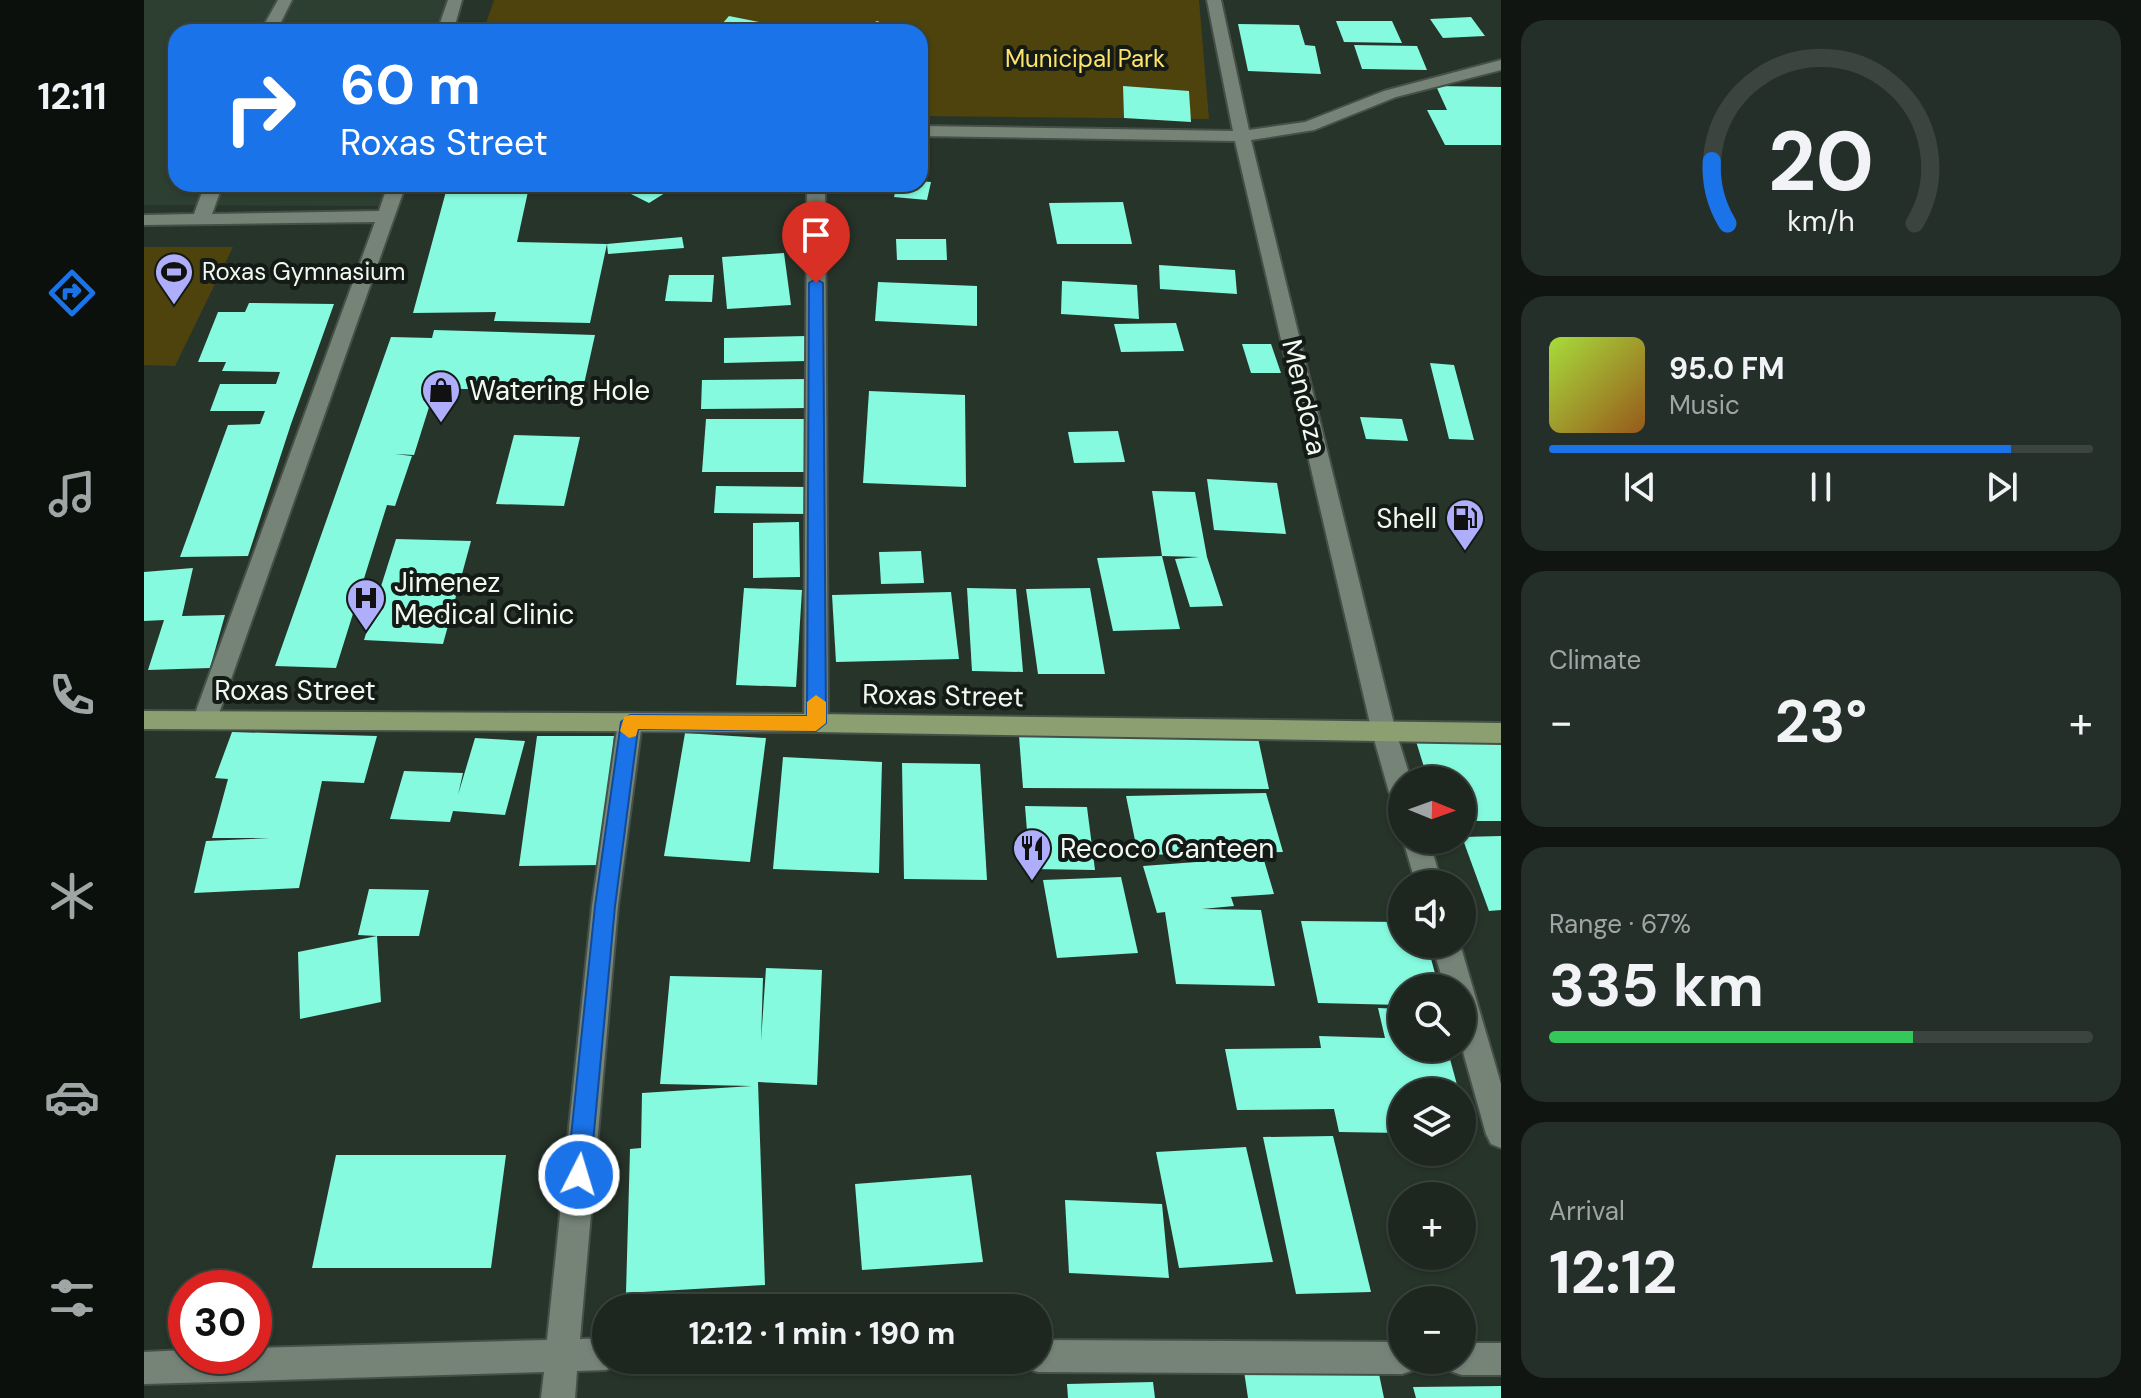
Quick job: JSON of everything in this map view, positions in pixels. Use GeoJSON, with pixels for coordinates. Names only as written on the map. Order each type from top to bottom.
{"type":"FeatureCollection","features":[{"type":"Feature","properties":{"kind":"main road","name":"Roxas Street"},"geometry":{"type":"LineString","coordinates":[[144,720],[816,723],[1501,733]]}},
{"type":"Feature","properties":{"kind":"street"},"geometry":{"type":"LineString","coordinates":[[272,24],[285,0]]}},
{"type":"Feature","properties":{"kind":"street"},"geometry":{"type":"LineString","coordinates":[[448,24],[455,0]]}},
{"type":"Feature","properties":{"kind":"street","name":"Mendoza"},"geometry":{"type":"LineString","coordinates":[[1214,0],[1242,136],[1394,766]]}},
{"type":"Feature","properties":{"kind":"street"},"geometry":{"type":"LineString","coordinates":[[928,131],[1242,136],[1308,126],[1390,94],[1501,65]]}},
{"type":"Feature","properties":{"kind":"street"},"geometry":{"type":"LineString","coordinates":[[201,220],[211,192]]}},
{"type":"Feature","properties":{"kind":"street"},"geometry":{"type":"LineString","coordinates":[[205,719],[394,192]]}},
{"type":"Feature","properties":{"kind":"street"},"geometry":{"type":"LineString","coordinates":[[816,192],[816,723]]}},
{"type":"Feature","properties":{"kind":"street"},"geometry":{"type":"LineString","coordinates":[[144,220],[386,216]]}},
{"type":"Feature","properties":{"kind":"street"},"geometry":{"type":"LineString","coordinates":[[558,1398],[605,906],[630,722]]}},
{"type":"Feature","properties":{"kind":"street"},"geometry":{"type":"LineString","coordinates":[[1476,1047],[1501,1134]]}},
{"type":"Feature","properties":{"kind":"street"},"geometry":{"type":"LineString","coordinates":[[144,1368],[592,1354]]}},
{"type":"Feature","properties":{"kind":"street"},"geometry":{"type":"LineString","coordinates":[[1052,1356],[1388,1358]]}},
{"type":"Feature","properties":{"kind":"street"},"geometry":{"type":"LineString","coordinates":[[1476,1359],[1501,1359]]}},
{"type":"Feature","properties":{"kind":"shaded area"},"geometry":{"type":"Polygon","coordinates":[[[144,0],[454,0],[446,24],[168,24],[168,192],[391,192],[387,206],[144,205],[144,0]]]}},
{"type":"Feature","properties":{"kind":"green space","name":"Municipal Park"},"geometry":{"type":"Polygon","coordinates":[[[494,0],[1199,0],[1209,119],[928,116],[928,24],[486,24],[494,0]]]}},
{"type":"Feature","properties":{"kind":"green space","name":"Roxas Gymnasium"},"geometry":{"type":"Polygon","coordinates":[[[144,247],[233,247],[175,366],[144,365],[144,247]]]}},
{"type":"Feature","properties":{"kind":"building"},"geometry":{"type":"Polygon","coordinates":[[[729,16],[769,24],[722,24],[729,16]]]}},
{"type":"Feature","properties":{"kind":"building"},"geometry":{"type":"Polygon","coordinates":[[[1471,17],[1485,36],[1443,38],[1430,19],[1471,17]]]}},
{"type":"Feature","properties":{"kind":"building"},"geometry":{"type":"Polygon","coordinates":[[[1336,21],[1392,21],[1402,43],[1344,42],[1336,21]]]}},
{"type":"Feature","properties":{"kind":"building"},"geometry":{"type":"Polygon","coordinates":[[[1238,24],[1299,25],[1305,45],[1315,46],[1321,74],[1248,71],[1238,24]]]}},
{"type":"Feature","properties":{"kind":"building"},"geometry":{"type":"Polygon","coordinates":[[[1354,45],[1417,46],[1427,70],[1362,69],[1354,45]]]}},
{"type":"Feature","properties":{"kind":"building"},"geometry":{"type":"Polygon","coordinates":[[[1123,86],[1189,91],[1191,122],[1124,118],[1123,86]]]}},
{"type":"Feature","properties":{"kind":"building"},"geometry":{"type":"Polygon","coordinates":[[[1436,86],[1501,87],[1501,145],[1445,145],[1427,110],[1447,110],[1436,86]]]}},
{"type":"Feature","properties":{"kind":"building"},"geometry":{"type":"Polygon","coordinates":[[[928,182],[931,182],[927,200],[894,197],[895,192],[928,192],[928,182]]]}},
{"type":"Feature","properties":{"kind":"building"},"geometry":{"type":"Polygon","coordinates":[[[446,192],[528,192],[517,242],[607,244],[590,323],[494,321],[496,312],[413,313],[446,192]]]}},
{"type":"Feature","properties":{"kind":"building"},"geometry":{"type":"Polygon","coordinates":[[[627,192],[667,192],[649,203],[627,192]]]}},
{"type":"Feature","properties":{"kind":"building"},"geometry":{"type":"Polygon","coordinates":[[[1123,202],[1132,244],[1057,244],[1049,203],[1123,202]]]}},
{"type":"Feature","properties":{"kind":"building"},"geometry":{"type":"Polygon","coordinates":[[[682,237],[684,248],[608,254],[607,244],[682,237]]]}},
{"type":"Feature","properties":{"kind":"building"},"geometry":{"type":"Polygon","coordinates":[[[896,239],[946,239],[947,260],[897,260],[896,239]]]}},
{"type":"Feature","properties":{"kind":"building"},"geometry":{"type":"Polygon","coordinates":[[[784,253],[791,305],[727,309],[722,257],[784,253]]]}},
{"type":"Feature","properties":{"kind":"building"},"geometry":{"type":"Polygon","coordinates":[[[1159,265],[1235,270],[1237,294],[1160,289],[1159,265]]]}},
{"type":"Feature","properties":{"kind":"building"},"geometry":{"type":"Polygon","coordinates":[[[669,275],[714,275],[712,302],[665,301],[669,275]]]}},
{"type":"Feature","properties":{"kind":"building"},"geometry":{"type":"Polygon","coordinates":[[[1062,281],[1137,285],[1139,319],[1061,314],[1062,281]]]}},
{"type":"Feature","properties":{"kind":"building"},"geometry":{"type":"Polygon","coordinates":[[[878,282],[977,286],[977,326],[875,321],[878,282]]]}},
{"type":"Feature","properties":{"kind":"building"},"geometry":{"type":"Polygon","coordinates":[[[249,303],[334,304],[248,556],[180,557],[228,425],[260,424],[265,411],[210,411],[220,384],[276,384],[280,372],[222,371],[226,362],[198,362],[218,312],[245,312],[249,303]]]}},
{"type":"Feature","properties":{"kind":"building"},"geometry":{"type":"Polygon","coordinates":[[[1176,323],[1184,351],[1121,352],[1114,324],[1176,323]]]}},
{"type":"Feature","properties":{"kind":"building"},"geometry":{"type":"Polygon","coordinates":[[[434,330],[595,335],[582,393],[435,388],[414,455],[395,454],[412,456],[395,506],[387,505],[336,668],[275,666],[391,337],[432,338],[434,330]]]}},
{"type":"Feature","properties":{"kind":"building"},"geometry":{"type":"Polygon","coordinates":[[[806,336],[807,361],[724,363],[724,338],[806,336]]]}},
{"type":"Feature","properties":{"kind":"building"},"geometry":{"type":"Polygon","coordinates":[[[1242,344],[1271,344],[1281,373],[1251,373],[1242,344]]]}},
{"type":"Feature","properties":{"kind":"building"},"geometry":{"type":"Polygon","coordinates":[[[1430,363],[1454,365],[1474,440],[1449,439],[1430,363]]]}},
{"type":"Feature","properties":{"kind":"building"},"geometry":{"type":"Polygon","coordinates":[[[809,379],[809,408],[701,409],[702,380],[809,379]]]}},
{"type":"Feature","properties":{"kind":"building"},"geometry":{"type":"Polygon","coordinates":[[[869,391],[965,395],[966,487],[863,483],[869,391]]]}},
{"type":"Feature","properties":{"kind":"building"},"geometry":{"type":"Polygon","coordinates":[[[1360,417],[1402,419],[1408,441],[1366,439],[1360,417]]]}},
{"type":"Feature","properties":{"kind":"building"},"geometry":{"type":"Polygon","coordinates":[[[706,419],[806,419],[805,472],[702,472],[706,419]]]}},
{"type":"Feature","properties":{"kind":"building"},"geometry":{"type":"Polygon","coordinates":[[[1118,431],[1125,462],[1074,463],[1068,432],[1118,431]]]}},
{"type":"Feature","properties":{"kind":"building"},"geometry":{"type":"Polygon","coordinates":[[[514,435],[580,437],[564,506],[496,504],[514,435]]]}},
{"type":"Feature","properties":{"kind":"building"},"geometry":{"type":"Polygon","coordinates":[[[1207,479],[1277,483],[1286,534],[1214,530],[1207,479]]]}},
{"type":"Feature","properties":{"kind":"building"},"geometry":{"type":"Polygon","coordinates":[[[716,486],[808,487],[807,514],[714,513],[716,486]]]}},
{"type":"Feature","properties":{"kind":"building"},"geometry":{"type":"Polygon","coordinates":[[[1152,491],[1195,492],[1207,557],[1223,606],[1190,607],[1175,559],[1199,557],[1162,556],[1152,491]]]}},
{"type":"Feature","properties":{"kind":"building"},"geometry":{"type":"Polygon","coordinates":[[[799,522],[800,577],[753,578],[753,523],[799,522]]]}},
{"type":"Feature","properties":{"kind":"building"},"geometry":{"type":"Polygon","coordinates":[[[396,539],[471,541],[443,644],[364,640],[396,539]]]}},
{"type":"Feature","properties":{"kind":"building"},"geometry":{"type":"Polygon","coordinates":[[[921,551],[924,583],[881,584],[879,552],[921,551]]]}},
{"type":"Feature","properties":{"kind":"building"},"geometry":{"type":"Polygon","coordinates":[[[1162,556],[1180,629],[1113,631],[1097,558],[1162,556]]]}},
{"type":"Feature","properties":{"kind":"building"},"geometry":{"type":"Polygon","coordinates":[[[193,568],[182,616],[225,615],[210,668],[148,670],[164,620],[144,621],[144,572],[193,568]]]}},
{"type":"Feature","properties":{"kind":"building"},"geometry":{"type":"Polygon","coordinates":[[[744,588],[802,590],[796,687],[736,685],[744,588]]]}},
{"type":"Feature","properties":{"kind":"building"},"geometry":{"type":"Polygon","coordinates":[[[967,588],[1016,589],[1023,672],[972,671],[967,588]]]}},
{"type":"Feature","properties":{"kind":"building"},"geometry":{"type":"Polygon","coordinates":[[[1090,588],[1105,674],[1038,674],[1026,589],[1090,588]]]}},
{"type":"Feature","properties":{"kind":"building"},"geometry":{"type":"Polygon","coordinates":[[[951,592],[959,659],[836,662],[832,595],[951,592]]]}},
{"type":"Feature","properties":{"kind":"building"},"geometry":{"type":"Polygon","coordinates":[[[232,732],[377,736],[364,783],[322,781],[299,888],[194,893],[206,841],[270,838],[212,838],[228,779],[215,778],[232,732]]]}},
{"type":"Feature","properties":{"kind":"building"},"geometry":{"type":"Polygon","coordinates":[[[685,733],[766,738],[750,862],[664,856],[685,733]]]}},
{"type":"Feature","properties":{"kind":"building"},"geometry":{"type":"Polygon","coordinates":[[[537,736],[614,736],[602,865],[519,866],[537,736]]]}},
{"type":"Feature","properties":{"kind":"building"},"geometry":{"type":"Polygon","coordinates":[[[1019,736],[1258,738],[1269,789],[1023,788],[1019,736]]]}},
{"type":"Feature","properties":{"kind":"building"},"geometry":{"type":"Polygon","coordinates":[[[475,738],[525,741],[505,815],[453,811],[450,822],[390,819],[404,771],[463,773],[458,795],[475,738]]]}},
{"type":"Feature","properties":{"kind":"building"},"geometry":{"type":"Polygon","coordinates":[[[1415,738],[1501,738],[1501,821],[1476,821],[1476,766],[1424,766],[1415,738]]]}},
{"type":"Feature","properties":{"kind":"building"},"geometry":{"type":"Polygon","coordinates":[[[783,757],[882,762],[879,873],[773,869],[783,757]]]}},
{"type":"Feature","properties":{"kind":"building"},"geometry":{"type":"Polygon","coordinates":[[[902,763],[980,764],[987,880],[904,879],[902,763]]]}},
{"type":"Feature","properties":{"kind":"building"},"geometry":{"type":"Polygon","coordinates":[[[1266,793],[1283,852],[1138,855],[1126,796],[1266,793]]]}},
{"type":"Feature","properties":{"kind":"building"},"geometry":{"type":"Polygon","coordinates":[[[1025,806],[1087,807],[1095,870],[1030,869],[1025,806]]]}},
{"type":"Feature","properties":{"kind":"building"},"geometry":{"type":"Polygon","coordinates":[[[1501,836],[1501,910],[1489,911],[1468,854],[1476,854],[1476,837],[1501,836]]]}},
{"type":"Feature","properties":{"kind":"building"},"geometry":{"type":"Polygon","coordinates":[[[1263,857],[1274,894],[1231,897],[1234,906],[1202,909],[1261,910],[1275,986],[1176,984],[1165,912],[1157,913],[1143,866],[1263,857]]]}},
{"type":"Feature","properties":{"kind":"building"},"geometry":{"type":"Polygon","coordinates":[[[1121,877],[1138,953],[1057,958],[1043,880],[1121,877]]]}},
{"type":"Feature","properties":{"kind":"building"},"geometry":{"type":"Polygon","coordinates":[[[369,889],[429,890],[419,936],[358,935],[369,889]]]}},
{"type":"Feature","properties":{"kind":"building"},"geometry":{"type":"Polygon","coordinates":[[[1301,921],[1388,922],[1388,958],[1431,958],[1435,974],[1388,974],[1388,1005],[1318,1003],[1301,921]]]}},
{"type":"Feature","properties":{"kind":"building"},"geometry":{"type":"Polygon","coordinates":[[[377,936],[381,1002],[300,1019],[298,952],[377,936]]]}},
{"type":"Feature","properties":{"kind":"building"},"geometry":{"type":"Polygon","coordinates":[[[766,968],[822,970],[817,1085],[758,1082],[765,1285],[626,1293],[630,1149],[641,1148],[642,1093],[752,1086],[660,1084],[670,976],[763,978],[761,1041],[766,968]]]}},
{"type":"Feature","properties":{"kind":"building"},"geometry":{"type":"Polygon","coordinates":[[[1378,1008],[1388,1008],[1388,1062],[1451,1062],[1455,1078],[1388,1078],[1388,1133],[1339,1132],[1334,1109],[1237,1110],[1225,1049],[1321,1048],[1319,1036],[1385,1038],[1378,1008]]]}},
{"type":"Feature","properties":{"kind":"building"},"geometry":{"type":"Polygon","coordinates":[[[1333,1136],[1371,1292],[1296,1294],[1263,1137],[1333,1136]]]}},
{"type":"Feature","properties":{"kind":"building"},"geometry":{"type":"Polygon","coordinates":[[[1246,1147],[1273,1262],[1179,1268],[1156,1152],[1246,1147]]]}},
{"type":"Feature","properties":{"kind":"building"},"geometry":{"type":"Polygon","coordinates":[[[336,1155],[506,1155],[491,1268],[312,1268],[336,1155]]]}},
{"type":"Feature","properties":{"kind":"building"},"geometry":{"type":"Polygon","coordinates":[[[971,1175],[983,1262],[862,1270],[855,1184],[971,1175]]]}},
{"type":"Feature","properties":{"kind":"building"},"geometry":{"type":"Polygon","coordinates":[[[1065,1200],[1162,1204],[1169,1278],[1069,1273],[1065,1200]]]}},
{"type":"Feature","properties":{"kind":"building"},"geometry":{"type":"Polygon","coordinates":[[[1244,1371],[1379,1374],[1384,1398],[1248,1398],[1244,1371]]]}},
{"type":"Feature","properties":{"kind":"building"},"geometry":{"type":"Polygon","coordinates":[[[1153,1382],[1155,1398],[1068,1398],[1067,1384],[1153,1382]]]}},
{"type":"Feature","properties":{"kind":"building"},"geometry":{"type":"Polygon","coordinates":[[[1501,1386],[1501,1398],[1416,1398],[1413,1387],[1501,1386]]]}},
{"type":"Feature","properties":{"kind":"slow traffic"},"geometry":{"type":"LineString","coordinates":[[629,731],[630,722],[816,723],[816,702]]}},
{"type":"Feature","properties":{"kind":"place","name":"Roxas Gymnasium"},"geometry":{"type":"Point","coordinates":[174,306]}},
{"type":"Feature","properties":{"kind":"place","name":"Watering Hole"},"geometry":{"type":"Point","coordinates":[441,424]}},
{"type":"Feature","properties":{"kind":"place","name":"Shell"},"geometry":{"type":"Point","coordinates":[1465,552]}},
{"type":"Feature","properties":{"kind":"place","name":"Jimenez Medical Clinic"},"geometry":{"type":"Point","coordinates":[366,632]}},
{"type":"Feature","properties":{"kind":"place","name":"Recoco Canteen"},"geometry":{"type":"Point","coordinates":[1032,882]}},
{"type":"Feature","properties":{"kind":"route"},"geometry":{"type":"LineString","coordinates":[[579,1175],[605,906],[630,722],[816,723],[816,283]]}}]}
